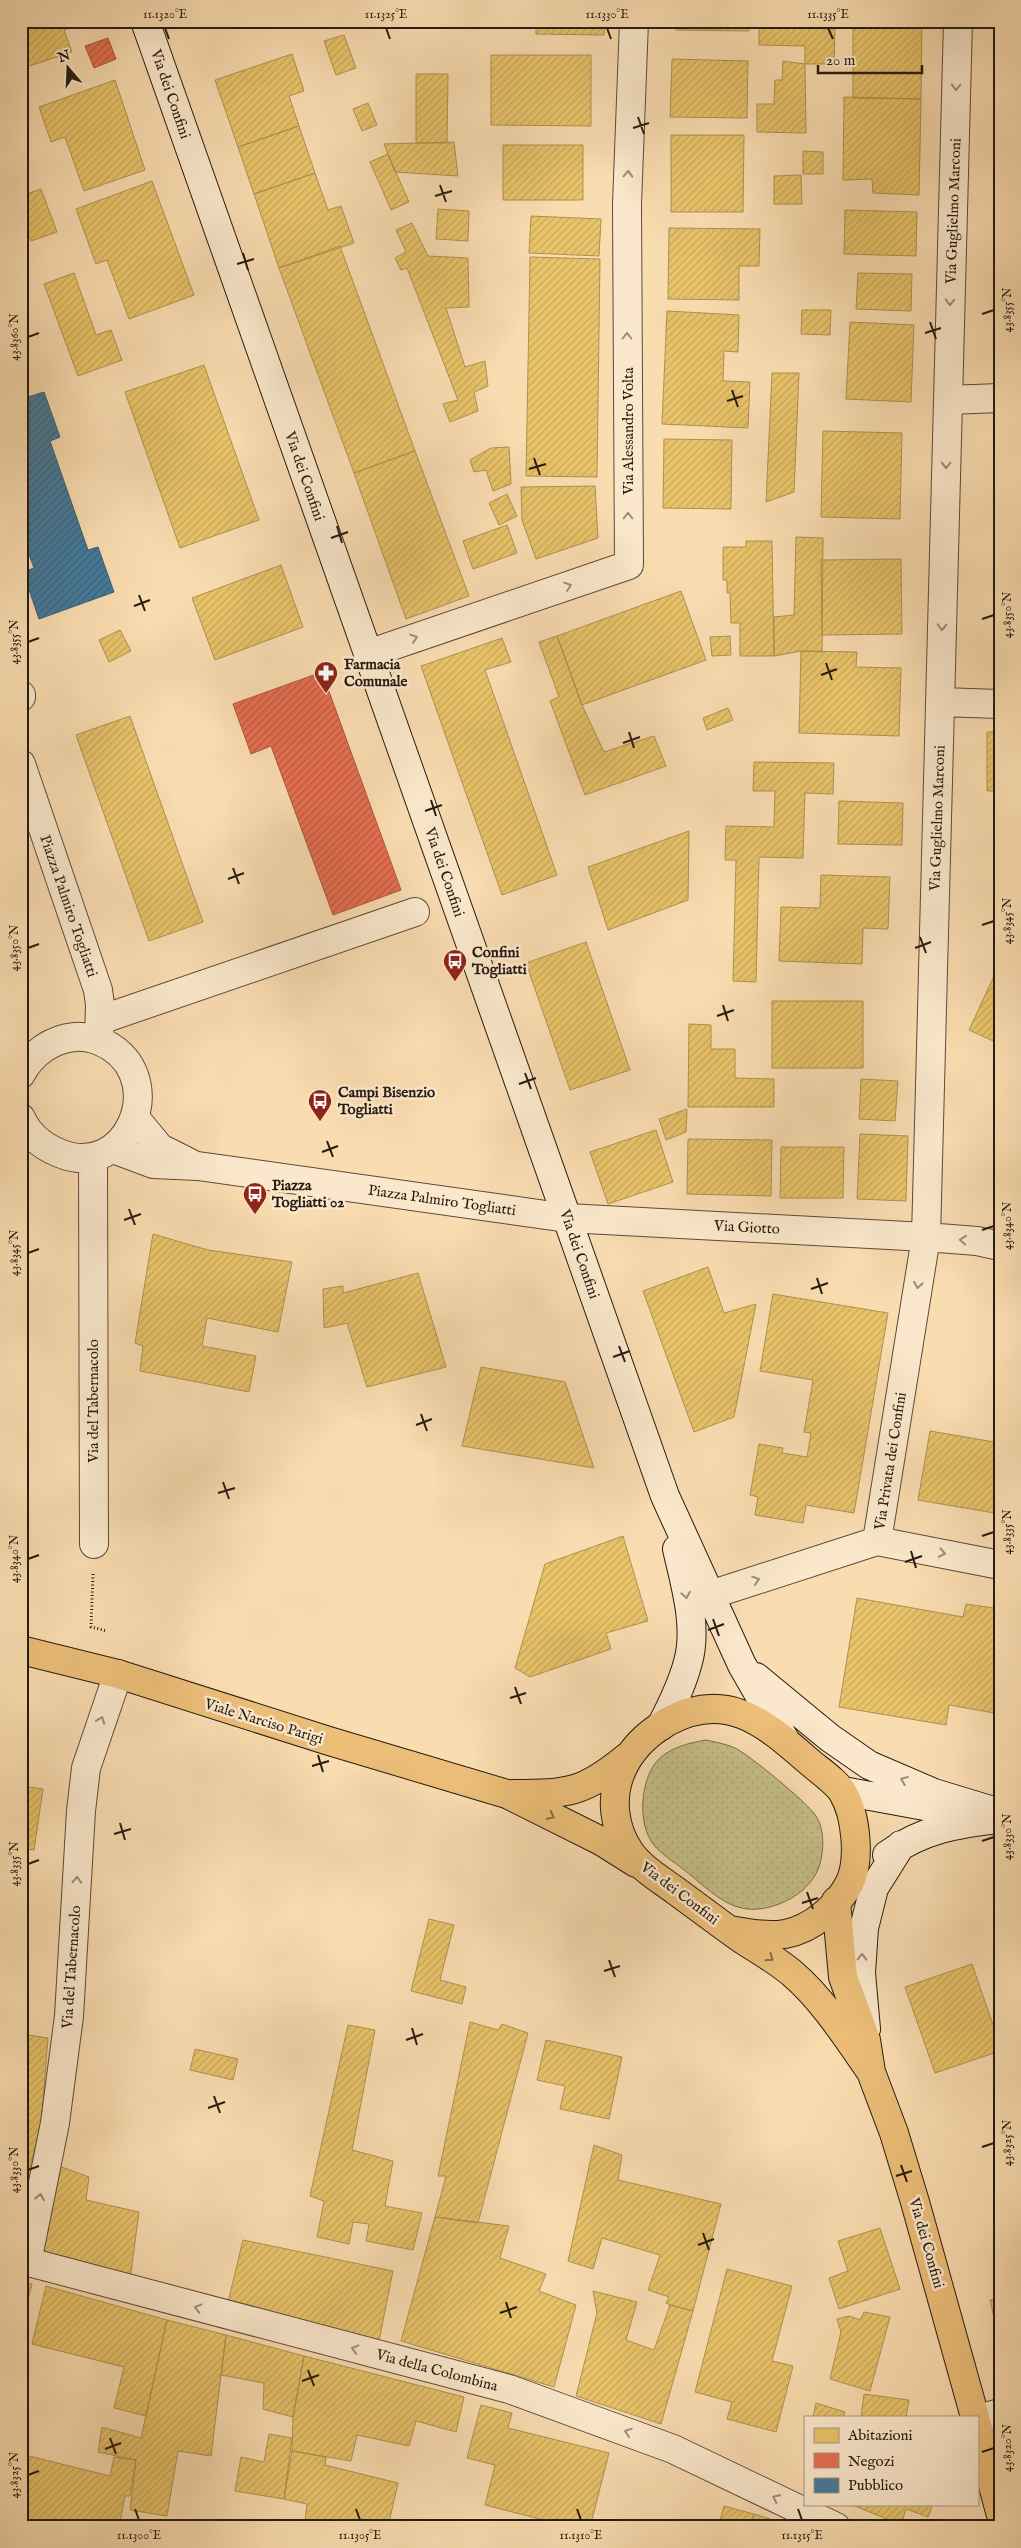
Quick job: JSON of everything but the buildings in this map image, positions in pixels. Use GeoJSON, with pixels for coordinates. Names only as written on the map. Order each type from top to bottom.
{"type":"FeatureCollection","features":[{"type":"Feature","properties":{"kind":"main road","name":"Viale Narciso Parigi"},"geometry":{"type":"LineString","coordinates":[[21,1650],[118,1674],[329,1741],[507,1794],[600,1841],[644,1867]]}},
{"type":"Feature","properties":{"kind":"main road","name":"Via dei Confini"},"geometry":{"type":"LineString","coordinates":[[872,2072],[809,1990],[793,1974],[644,1867],[630,1852],[620,1834],[615,1815],[614,1798],[617,1781],[627,1757],[641,1741],[681,1714],[698,1709],[719,1708],[753,1718],[785,1740],[843,1791],[855,1828],[854,1862],[843,1892],[843,1977],[866,2040],[872,2072],[894,2133],[915,2202],[975,2416]]}},
{"type":"Feature","properties":{"kind":"main road","name":"Viale Narciso Parigi"},"geometry":{"type":"LineString","coordinates":[[507,1794],[556,1794],[581,1788],[603,1776],[627,1757]]}},
{"type":"Feature","properties":{"kind":"main road","name":"Via dei Confini"},"geometry":{"type":"LineString","coordinates":[[730,1930],[759,1935],[785,1934],[804,1928],[819,1920],[843,1892]]}},
{"type":"Feature","properties":{"kind":"main road"},"geometry":{"type":"LineString","coordinates":[[978,2429],[1000,2512]]}},
{"type":"Feature","properties":{"kind":"street","name":"Via dei Confini"},"geometry":{"type":"LineString","coordinates":[[145,21],[665,1496],[742,1665],[785,1740]]}},
{"type":"Feature","properties":{"kind":"street","name":"Via Alessandro Volta"},"geometry":{"type":"LineString","coordinates":[[368,654],[629,565],[627,204],[634,21]]}},
{"type":"Feature","properties":{"kind":"street","name":"Via Guglielmo Marconi"},"geometry":{"type":"LineString","coordinates":[[926,1237],[958,21]]}},
{"type":"Feature","properties":{"kind":"street"},"geometry":{"type":"LineString","coordinates":[[948,400],[1000,398]]}},
{"type":"Feature","properties":{"kind":"street"},"geometry":{"type":"LineString","coordinates":[[940,702],[1000,704]]}},
{"type":"Feature","properties":{"kind":"street","name":"Piazza Palmiro Togliatti"},"geometry":{"type":"LineString","coordinates":[[21,764],[98,990],[100,1030]]}},
{"type":"Feature","properties":{"kind":"street"},"geometry":{"type":"LineString","coordinates":[[21,1074],[31,1051],[65,1038],[100,1030],[415,912]]}},
{"type":"Feature","properties":{"kind":"street"},"geometry":{"type":"LineString","coordinates":[[100,1030],[121,1055],[132,1072],[138,1098],[136,1119],[103,1153]]}},
{"type":"Feature","properties":{"kind":"street"},"geometry":{"type":"LineString","coordinates":[[136,1119],[160,1148],[198,1166]]}},
{"type":"Feature","properties":{"kind":"street"},"geometry":{"type":"LineString","coordinates":[[25,1128],[42,1144],[66,1156],[103,1153],[153,1164],[198,1166]]}},
{"type":"Feature","properties":{"kind":"street","name":"Via del Tabernacolo"},"geometry":{"type":"LineString","coordinates":[[94,1544],[103,1153]]}},
{"type":"Feature","properties":{"kind":"street","name":"Piazza Palmiro Togliatti"},"geometry":{"type":"LineString","coordinates":[[198,1166],[567,1218]]}},
{"type":"Feature","properties":{"kind":"street","name":"Via Giotto"},"geometry":{"type":"LineString","coordinates":[[567,1218],[926,1237],[977,1241],[1000,1246]]}},
{"type":"Feature","properties":{"kind":"street","name":"Via Privata dei Confini"},"geometry":{"type":"LineString","coordinates":[[710,1595],[878,1540],[926,1237]]}},
{"type":"Feature","properties":{"kind":"street","name":"Via dei Confini"},"geometry":{"type":"LineString","coordinates":[[661,1726],[679,1689],[689,1660],[692,1626],[665,1496]]}},
{"type":"Feature","properties":{"kind":"street"},"geometry":{"type":"LineString","coordinates":[[878,1540],[1000,1565]]}},
{"type":"Feature","properties":{"kind":"street"},"geometry":{"type":"LineString","coordinates":[[742,1665],[830,1738],[869,1765],[934,1793],[1000,1816]]}},
{"type":"Feature","properties":{"kind":"street","name":"Via del Tabernacolo"},"geometry":{"type":"LineString","coordinates":[[24,2261],[55,2123],[69,2016],[81,1811],[86,1768],[118,1674]]}},
{"type":"Feature","properties":{"kind":"street"},"geometry":{"type":"LineString","coordinates":[[843,1791],[944,1810],[1000,1816]]}},
{"type":"Feature","properties":{"kind":"street"},"geometry":{"type":"LineString","coordinates":[[843,1892],[901,1845],[946,1826],[1000,1816]]}},
{"type":"Feature","properties":{"kind":"street"},"geometry":{"type":"LineString","coordinates":[[866,2040],[861,1973],[864,1928],[874,1888],[901,1845]]}},
{"type":"Feature","properties":{"kind":"street","name":"Via della Colombina"},"geometry":{"type":"LineString","coordinates":[[24,2261],[509,2389],[673,2449],[836,2527]]}},
{"type":"Feature","properties":{"kind":"street"},"geometry":{"type":"LineString","coordinates":[[978,2418],[1000,2413]]}},
{"type":"Feature","properties":{"kind":"path"},"geometry":{"type":"LineString","coordinates":[[94,1544],[91,1627],[108,1631]]}},
{"type":"Feature","properties":{"kind":"shaded area"},"geometry":{"type":"Polygon","coordinates":[[[706,1740],[735,1748],[752,1759],[802,1801],[819,1822],[823,1841],[819,1867],[808,1885],[798,1894],[779,1904],[750,1909],[726,1902],[664,1855],[654,1845],[649,1836],[645,1826],[643,1802],[647,1778],[652,1768],[658,1760],[674,1749],[706,1740]]]}},
{"type":"Feature","properties":{"kind":"place","name":"Farmacia Comunale"},"geometry":{"type":"Point","coordinates":[326,694]}},
{"type":"Feature","properties":{"kind":"place","name":"Confini Togliatti"},"geometry":{"type":"Point","coordinates":[455,982]}},
{"type":"Feature","properties":{"kind":"place","name":"Campi Bisenzio Togliatti"},"geometry":{"type":"Point","coordinates":[320,1122]}},
{"type":"Feature","properties":{"kind":"place","name":"Piazza Togliatti 02"},"geometry":{"type":"Point","coordinates":[255,1215]}}]}
